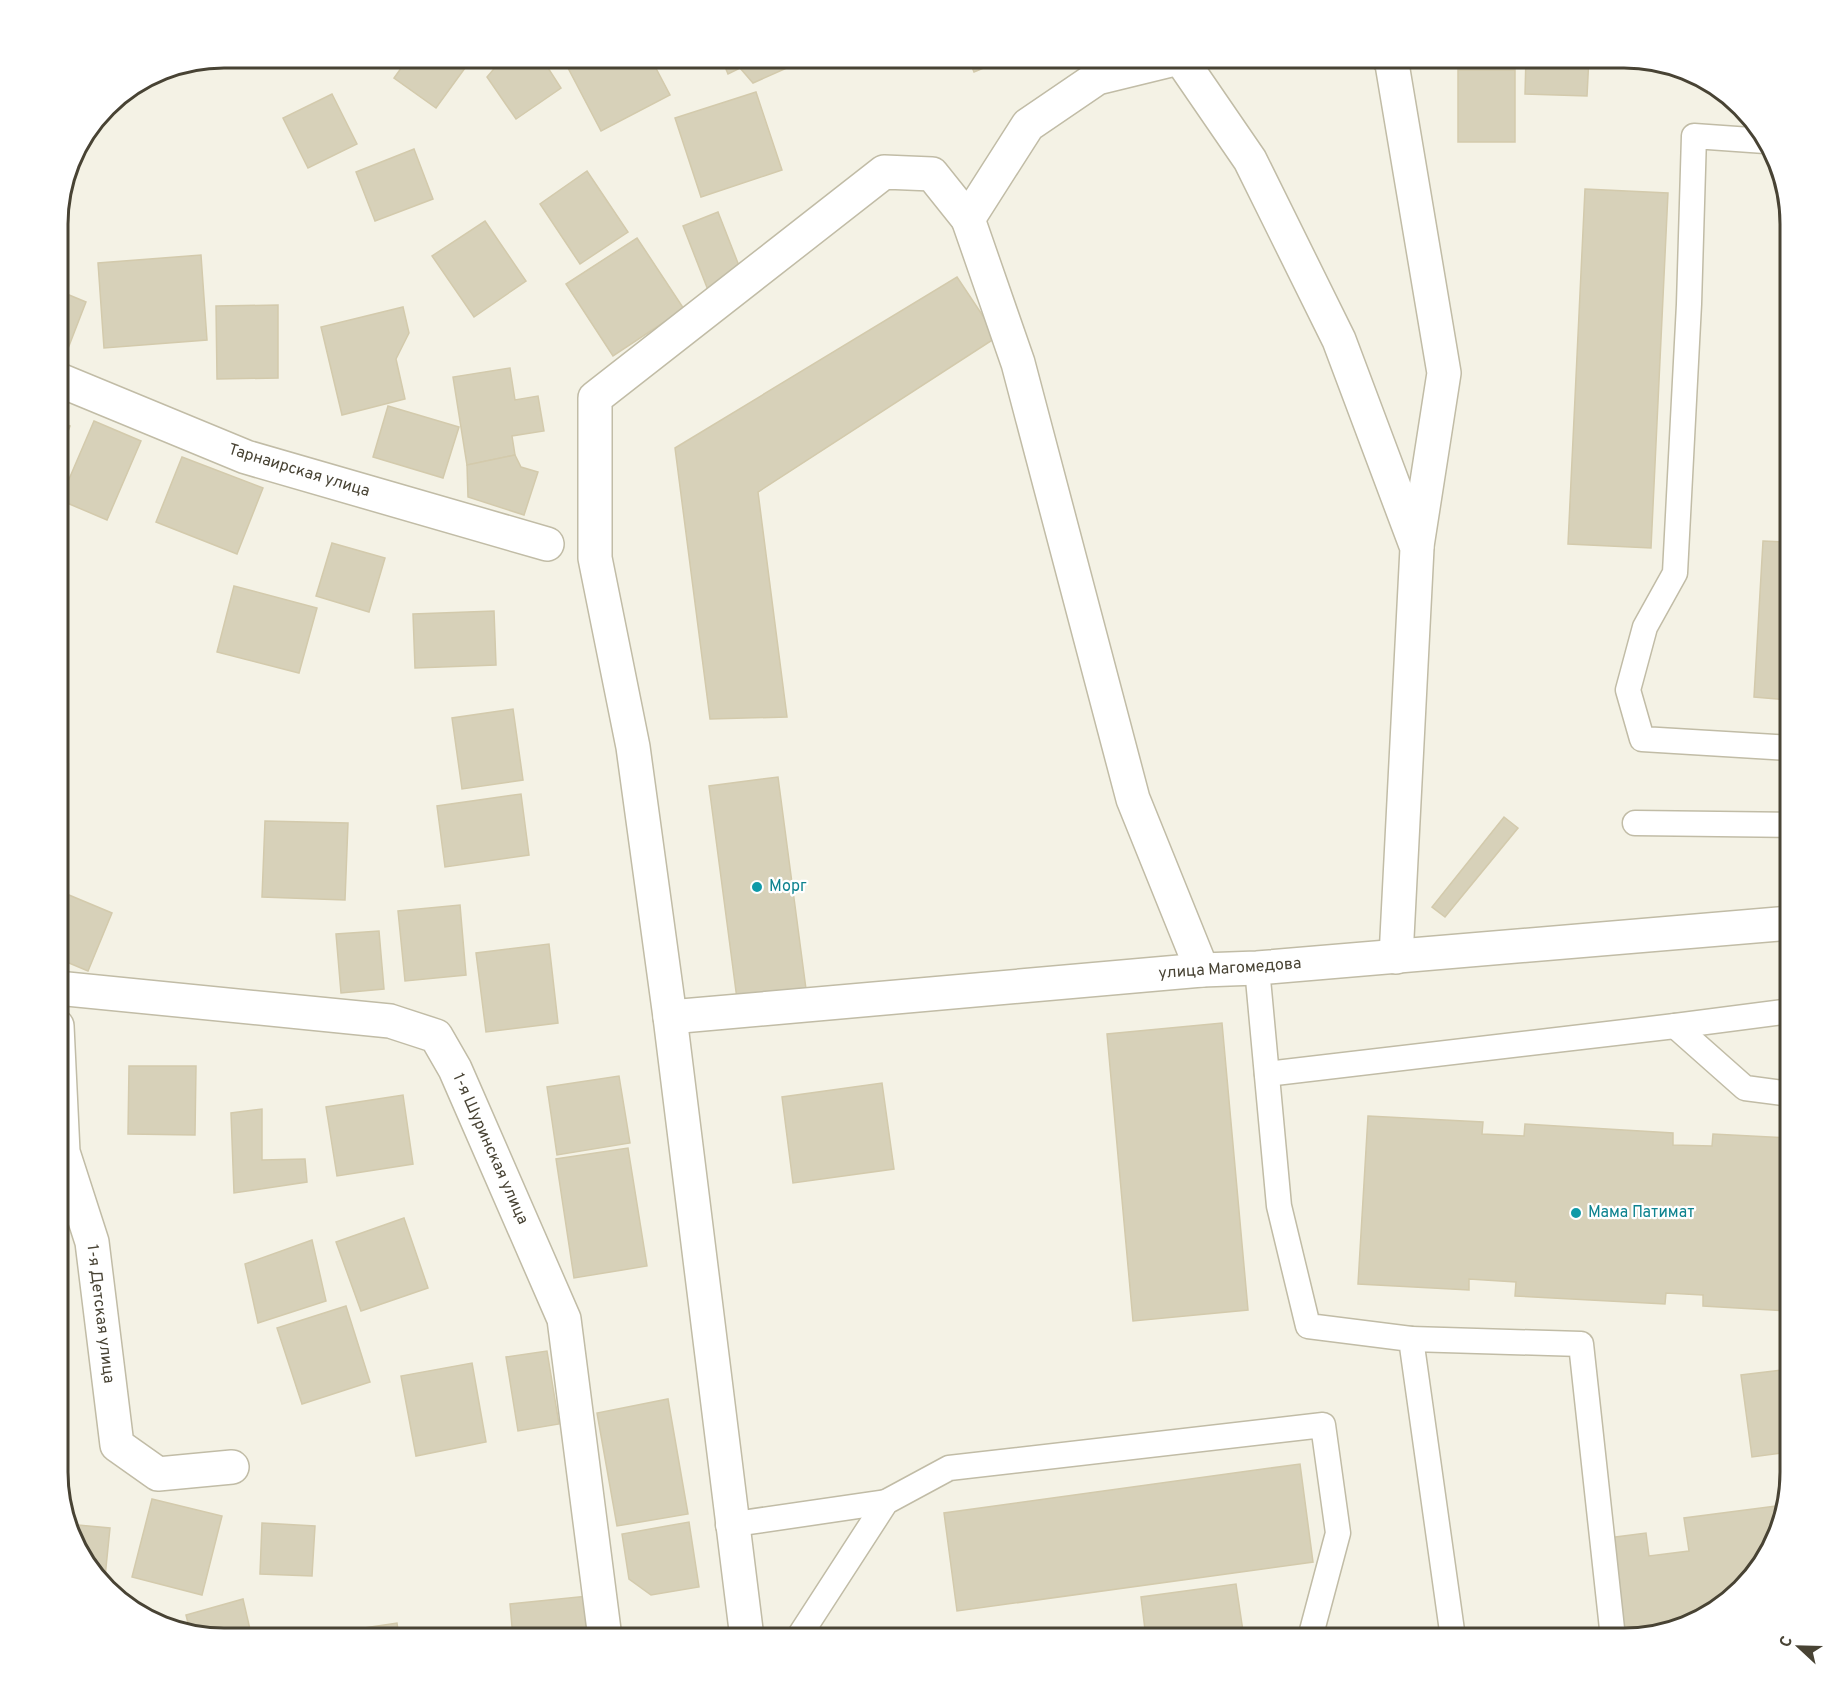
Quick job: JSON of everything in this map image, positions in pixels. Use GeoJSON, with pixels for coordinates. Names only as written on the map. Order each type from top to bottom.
{"type":"FeatureCollection","features":[{"type":"Feature","properties":{"kind":"street"},"geometry":{"type":"LineString","coordinates":[[968,219],[1028,125],[1097,78],[1137,68]]}},
{"type":"Feature","properties":{"kind":"street"},"geometry":{"type":"LineString","coordinates":[[1188,68],[1250,160],[1339,340],[1417,548]]}},
{"type":"Feature","properties":{"kind":"street"},"geometry":{"type":"LineString","coordinates":[[1393,68],[1444,373],[1417,548],[1396,957]]}},
{"type":"Feature","properties":{"kind":"street"},"geometry":{"type":"LineString","coordinates":[[746,1628],[731,1525],[670,1017],[633,747],[595,558],[595,398],[884,172],[932,174],[968,219],[1018,363],[1133,799],[1202,969]]}},
{"type":"Feature","properties":{"kind":"street","name":"Тарнаирская улица"},"geometry":{"type":"LineString","coordinates":[[68,384],[246,457],[546,544]]}},
{"type":"Feature","properties":{"kind":"street","name":"улица Магомедова"},"geometry":{"type":"LineString","coordinates":[[670,1017],[1202,969],[1257,968],[1780,924]]}},
{"type":"Feature","properties":{"kind":"street","name":"1-я Шуринская улица"},"geometry":{"type":"LineString","coordinates":[[68,988],[390,1021],[436,1036],[455,1069],[564,1319],[604,1628]]}},
{"type":"Feature","properties":{"kind":"street","name":"1-я Детская улица"},"geometry":{"type":"LineString","coordinates":[[68,1168],[92,1242],[117,1445],[158,1474],[232,1467]]}},
{"type":"Feature","properties":{"kind":"lane"},"geometry":{"type":"LineString","coordinates":[[1755,140],[1694,136],[1689,304],[1675,573],[1644,627],[1628,690],[1642,739],[1779,747]]}},
{"type":"Feature","properties":{"kind":"lane"},"geometry":{"type":"LineString","coordinates":[[1635,823],[1779,825]]}},
{"type":"Feature","properties":{"kind":"lane"},"geometry":{"type":"LineString","coordinates":[[1257,968],[1279,1206],[1308,1326],[1411,1339],[1581,1344],[1612,1628]]}},
{"type":"Feature","properties":{"kind":"lane"},"geometry":{"type":"LineString","coordinates":[[1267,1074],[1780,1012]]}},
{"type":"Feature","properties":{"kind":"lane"},"geometry":{"type":"LineString","coordinates":[[1675,1026],[1745,1088],[1780,1093]]}},
{"type":"Feature","properties":{"kind":"lane"},"geometry":{"type":"LineString","coordinates":[[1411,1339],[1452,1628]]}},
{"type":"Feature","properties":{"kind":"lane"},"geometry":{"type":"LineString","coordinates":[[731,1525],[886,1502],[949,1468],[1323,1425],[1338,1533],[1313,1628]]}},
{"type":"Feature","properties":{"kind":"lane"},"geometry":{"type":"LineString","coordinates":[[804,1628],[886,1502]]}},
{"type":"Feature","properties":{"kind":"building"},"geometry":{"type":"Polygon","coordinates":[[[401,68],[465,68],[436,108],[394,78],[401,68]]]}},
{"type":"Feature","properties":{"kind":"building"},"geometry":{"type":"Polygon","coordinates":[[[495,68],[548,68],[561,88],[516,119],[487,77],[495,68]]]}},
{"type":"Feature","properties":{"kind":"building"},"geometry":{"type":"Polygon","coordinates":[[[568,68],[656,68],[670,95],[601,131],[568,68]]]}},
{"type":"Feature","properties":{"kind":"building"},"geometry":{"type":"Polygon","coordinates":[[[726,68],[740,68],[728,74],[726,68]]]}},
{"type":"Feature","properties":{"kind":"building"},"geometry":{"type":"Polygon","coordinates":[[[740,68],[787,68],[753,83],[740,68]]]}},
{"type":"Feature","properties":{"kind":"building"},"geometry":{"type":"Polygon","coordinates":[[[1526,68],[1588,68],[1587,96],[1525,94],[1526,68]]]}},
{"type":"Feature","properties":{"kind":"building"},"geometry":{"type":"Polygon","coordinates":[[[1458,70],[1515,70],[1515,142],[1458,142],[1458,70]]]}},
{"type":"Feature","properties":{"kind":"building"},"geometry":{"type":"Polygon","coordinates":[[[756,92],[782,170],[701,197],[675,118],[756,92]]]}},
{"type":"Feature","properties":{"kind":"building"},"geometry":{"type":"Polygon","coordinates":[[[332,94],[357,144],[308,168],[283,118],[332,94]]]}},
{"type":"Feature","properties":{"kind":"building"},"geometry":{"type":"Polygon","coordinates":[[[414,149],[433,199],[375,221],[356,172],[414,149]]]}},
{"type":"Feature","properties":{"kind":"building"},"geometry":{"type":"Polygon","coordinates":[[[587,171],[628,232],[580,264],[540,204],[587,171]]]}},
{"type":"Feature","properties":{"kind":"building"},"geometry":{"type":"Polygon","coordinates":[[[1585,189],[1668,193],[1651,548],[1568,544],[1585,189]]]}},
{"type":"Feature","properties":{"kind":"building"},"geometry":{"type":"Polygon","coordinates":[[[718,212],[743,276],[708,290],[683,226],[718,212]]]}},
{"type":"Feature","properties":{"kind":"building"},"geometry":{"type":"Polygon","coordinates":[[[485,221],[526,281],[474,317],[432,256],[485,221]]]}},
{"type":"Feature","properties":{"kind":"building"},"geometry":{"type":"Polygon","coordinates":[[[637,238],[684,309],[613,356],[566,284],[637,238]]]}},
{"type":"Feature","properties":{"kind":"building"},"geometry":{"type":"Polygon","coordinates":[[[201,255],[207,340],[104,348],[98,263],[201,255]]]}},
{"type":"Feature","properties":{"kind":"building"},"geometry":{"type":"Polygon","coordinates":[[[957,277],[997,337],[758,492],[787,717],[710,719],[675,448],[957,277]]]}},
{"type":"Feature","properties":{"kind":"building"},"geometry":{"type":"Polygon","coordinates":[[[68,295],[86,302],[68,348],[68,295]]]}},
{"type":"Feature","properties":{"kind":"building"},"geometry":{"type":"Polygon","coordinates":[[[278,305],[278,378],[217,379],[216,306],[278,305]]]}},
{"type":"Feature","properties":{"kind":"building"},"geometry":{"type":"Polygon","coordinates":[[[403,307],[409,333],[396,359],[405,399],[342,415],[321,327],[403,307]]]}},
{"type":"Feature","properties":{"kind":"building"},"geometry":{"type":"Polygon","coordinates":[[[510,368],[515,400],[538,396],[544,431],[512,436],[515,455],[467,465],[453,377],[510,368]]]}},
{"type":"Feature","properties":{"kind":"building"},"geometry":{"type":"Polygon","coordinates":[[[388,406],[459,427],[443,478],[373,457],[388,406]]]}},
{"type":"Feature","properties":{"kind":"building"},"geometry":{"type":"Polygon","coordinates":[[[94,421],[141,441],[107,520],[68,503],[68,481],[94,421]]]}},
{"type":"Feature","properties":{"kind":"building"},"geometry":{"type":"Polygon","coordinates":[[[515,455],[521,467],[538,472],[524,515],[468,497],[467,465],[515,455]]]}},
{"type":"Feature","properties":{"kind":"building"},"geometry":{"type":"Polygon","coordinates":[[[182,457],[263,488],[237,554],[156,522],[182,457]]]}},
{"type":"Feature","properties":{"kind":"building"},"geometry":{"type":"Polygon","coordinates":[[[1763,541],[1779,542],[1779,699],[1754,697],[1763,541]]]}},
{"type":"Feature","properties":{"kind":"building"},"geometry":{"type":"Polygon","coordinates":[[[332,543],[385,558],[369,612],[316,596],[332,543]]]}},
{"type":"Feature","properties":{"kind":"building"},"geometry":{"type":"Polygon","coordinates":[[[234,586],[317,608],[299,673],[217,652],[234,586]]]}},
{"type":"Feature","properties":{"kind":"building"},"geometry":{"type":"Polygon","coordinates":[[[494,611],[496,665],[415,668],[413,614],[494,611]]]}},
{"type":"Feature","properties":{"kind":"building"},"geometry":{"type":"Polygon","coordinates":[[[513,709],[523,780],[462,789],[452,718],[513,709]]]}},
{"type":"Feature","properties":{"kind":"building","name":"Морг"},"geometry":{"type":"Polygon","coordinates":[[[778,777],[806,989],[737,999],[709,786],[778,777]]]}},
{"type":"Feature","properties":{"kind":"building"},"geometry":{"type":"Polygon","coordinates":[[[521,794],[529,855],[445,867],[437,806],[521,794]]]}},
{"type":"Feature","properties":{"kind":"building"},"geometry":{"type":"Polygon","coordinates":[[[1504,817],[1518,828],[1445,917],[1432,907],[1504,817]]]}},
{"type":"Feature","properties":{"kind":"building"},"geometry":{"type":"Polygon","coordinates":[[[265,821],[348,823],[345,900],[262,897],[265,821]]]}},
{"type":"Feature","properties":{"kind":"building"},"geometry":{"type":"Polygon","coordinates":[[[68,895],[112,913],[88,971],[68,963],[68,895]]]}},
{"type":"Feature","properties":{"kind":"building"},"geometry":{"type":"Polygon","coordinates":[[[460,905],[466,975],[405,981],[398,911],[460,905]]]}},
{"type":"Feature","properties":{"kind":"building"},"geometry":{"type":"Polygon","coordinates":[[[379,931],[384,989],[341,993],[336,934],[379,931]]]}},
{"type":"Feature","properties":{"kind":"building"},"geometry":{"type":"Polygon","coordinates":[[[549,944],[558,1023],[486,1032],[476,953],[549,944]]]}},
{"type":"Feature","properties":{"kind":"building"},"geometry":{"type":"Polygon","coordinates":[[[1222,1023],[1248,1310],[1133,1321],[1107,1034],[1222,1023]]]}},
{"type":"Feature","properties":{"kind":"building"},"geometry":{"type":"Polygon","coordinates":[[[129,1066],[196,1066],[195,1135],[128,1134],[129,1066]]]}},
{"type":"Feature","properties":{"kind":"building"},"geometry":{"type":"Polygon","coordinates":[[[619,1076],[630,1143],[557,1155],[547,1087],[619,1076]]]}},
{"type":"Feature","properties":{"kind":"building"},"geometry":{"type":"Polygon","coordinates":[[[882,1083],[894,1169],[793,1183],[782,1097],[882,1083]]]}},
{"type":"Feature","properties":{"kind":"building"},"geometry":{"type":"Polygon","coordinates":[[[403,1095],[413,1164],[337,1176],[326,1107],[403,1095]]]}},
{"type":"Feature","properties":{"kind":"building"},"geometry":{"type":"Polygon","coordinates":[[[262,1109],[262,1160],[305,1159],[307,1182],[234,1193],[231,1113],[262,1109]]]}},
{"type":"Feature","properties":{"kind":"building","name":"Мама Патимат"},"geometry":{"type":"Polygon","coordinates":[[[1368,1116],[1483,1122],[1482,1134],[1524,1136],[1525,1124],[1673,1133],[1673,1145],[1712,1146],[1713,1134],[1780,1137],[1780,1310],[1703,1306],[1703,1295],[1666,1293],[1665,1304],[1515,1296],[1516,1282],[1469,1279],[1469,1290],[1358,1284],[1368,1116]]]}},
{"type":"Feature","properties":{"kind":"building"},"geometry":{"type":"Polygon","coordinates":[[[628,1148],[647,1266],[574,1278],[556,1159],[628,1148]]]}},
{"type":"Feature","properties":{"kind":"building"},"geometry":{"type":"Polygon","coordinates":[[[404,1218],[428,1288],[361,1311],[336,1242],[404,1218]]]}},
{"type":"Feature","properties":{"kind":"building"},"geometry":{"type":"Polygon","coordinates":[[[312,1240],[326,1301],[258,1323],[245,1264],[312,1240]]]}},
{"type":"Feature","properties":{"kind":"building"},"geometry":{"type":"Polygon","coordinates":[[[346,1306],[370,1382],[302,1404],[277,1328],[346,1306]]]}},
{"type":"Feature","properties":{"kind":"building"},"geometry":{"type":"Polygon","coordinates":[[[547,1351],[559,1424],[518,1431],[506,1357],[547,1351]]]}},
{"type":"Feature","properties":{"kind":"building"},"geometry":{"type":"Polygon","coordinates":[[[472,1363],[486,1442],[416,1456],[401,1376],[472,1363]]]}},
{"type":"Feature","properties":{"kind":"building"},"geometry":{"type":"Polygon","coordinates":[[[1780,1370],[1780,1453],[1752,1457],[1741,1375],[1780,1370]]]}},
{"type":"Feature","properties":{"kind":"building"},"geometry":{"type":"Polygon","coordinates":[[[668,1399],[688,1514],[617,1526],[597,1413],[668,1399]]]}},
{"type":"Feature","properties":{"kind":"building"},"geometry":{"type":"Polygon","coordinates":[[[1300,1464],[1313,1562],[957,1611],[944,1513],[1300,1464]]]}},
{"type":"Feature","properties":{"kind":"building"},"geometry":{"type":"Polygon","coordinates":[[[152,1499],[222,1516],[202,1595],[132,1577],[152,1499]]]}},
{"type":"Feature","properties":{"kind":"building"},"geometry":{"type":"Polygon","coordinates":[[[1776,1506],[1759,1550],[1726,1589],[1702,1607],[1683,1616],[1654,1625],[1619,1628],[1608,1538],[1646,1533],[1649,1556],[1689,1551],[1684,1518],[1776,1506]]]}},
{"type":"Feature","properties":{"kind":"building"},"geometry":{"type":"Polygon","coordinates":[[[689,1522],[699,1587],[651,1595],[629,1579],[622,1534],[689,1522]]]}},
{"type":"Feature","properties":{"kind":"building"},"geometry":{"type":"Polygon","coordinates":[[[262,1523],[315,1526],[312,1576],[260,1574],[262,1523]]]}},
{"type":"Feature","properties":{"kind":"building"},"geometry":{"type":"Polygon","coordinates":[[[77,1525],[110,1528],[105,1573],[88,1550],[77,1525]]]}},
{"type":"Feature","properties":{"kind":"building"},"geometry":{"type":"Polygon","coordinates":[[[1236,1584],[1243,1628],[1145,1628],[1141,1597],[1236,1584]]]}},
{"type":"Feature","properties":{"kind":"building"},"geometry":{"type":"Polygon","coordinates":[[[588,1596],[590,1628],[512,1628],[510,1604],[588,1596]]]}},
{"type":"Feature","properties":{"kind":"building"},"geometry":{"type":"Polygon","coordinates":[[[243,1599],[250,1628],[193,1625],[188,1624],[186,1615],[243,1599]]]}},
{"type":"Feature","properties":{"kind":"building"},"geometry":{"type":"Polygon","coordinates":[[[397,1623],[398,1628],[364,1628],[397,1623]]]}},
{"type":"Feature","properties":{"kind":"place","name":"Морг"},"geometry":{"type":"Point","coordinates":[757,887]}},
{"type":"Feature","properties":{"kind":"place","name":"Мама Патимат"},"geometry":{"type":"Point","coordinates":[1576,1213]}}]}
